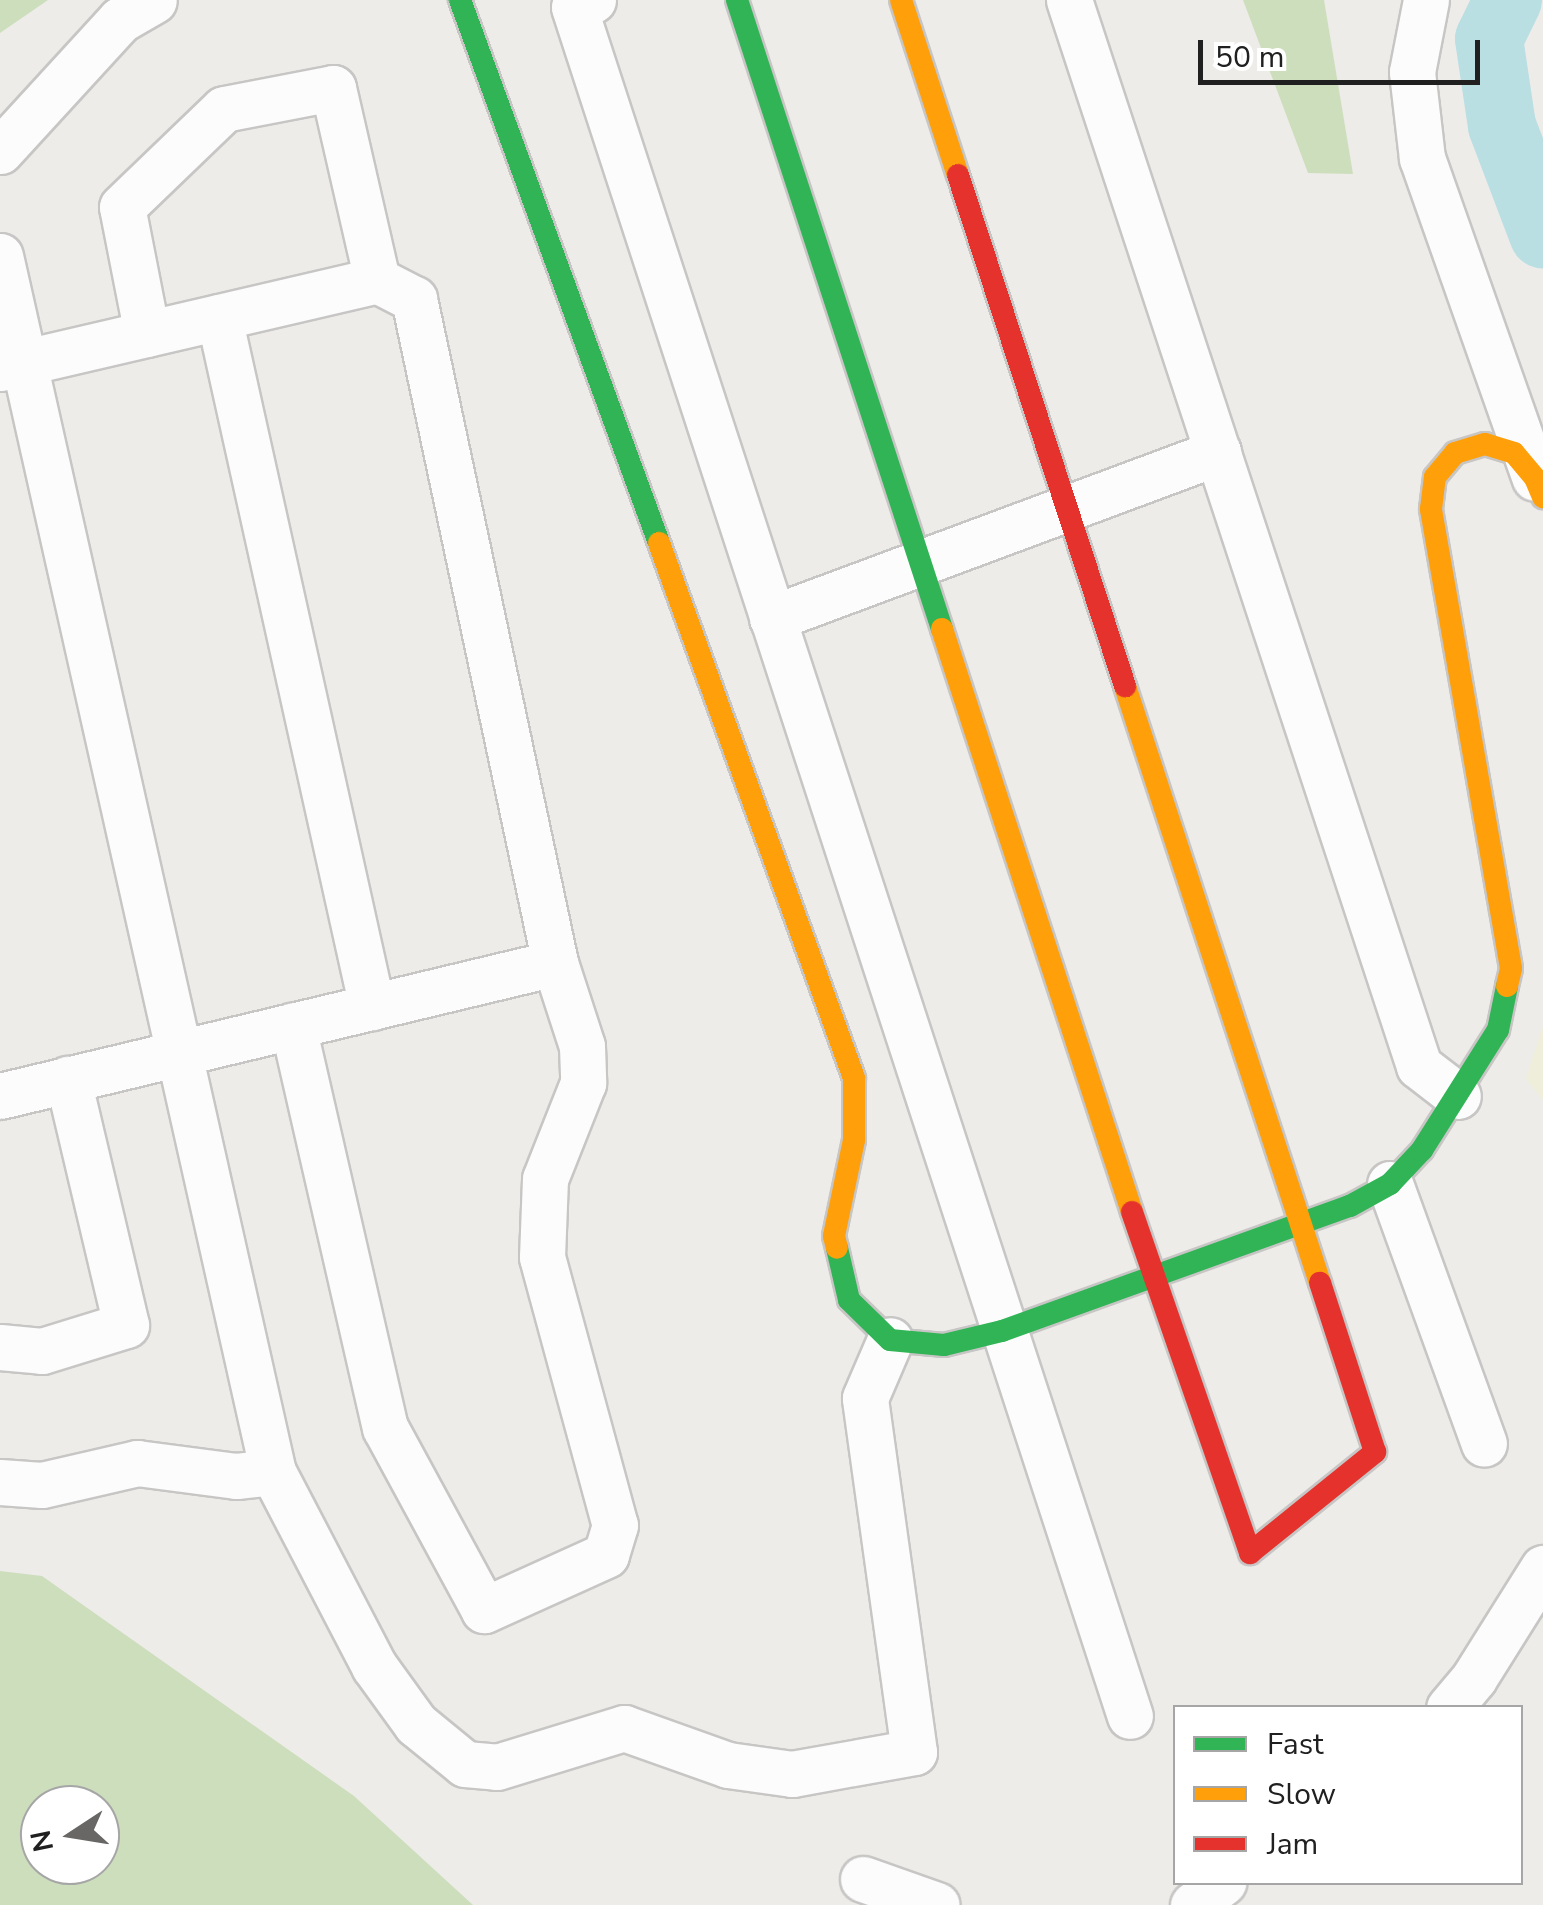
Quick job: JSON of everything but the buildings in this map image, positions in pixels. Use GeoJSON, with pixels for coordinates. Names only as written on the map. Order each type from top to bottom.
{"type":"FeatureCollection","features":[{"type":"Feature","properties":{"kind":"street"},"geometry":{"type":"LineString","coordinates":[[0,151],[120,20],[154,0]]}},
{"type":"Feature","properties":{"kind":"street"},"geometry":{"type":"LineString","coordinates":[[460,0],[854,1078],[854,1140],[834,1236],[849,1300],[890,1340],[944,1345],[1002,1331],[1350,1206],[1390,1184],[1422,1150],[1498,1030],[1511,968],[1431,508],[1435,477],[1455,453],[1485,444],[1514,453],[1539,487]]}},
{"type":"Feature","properties":{"kind":"street"},"geometry":{"type":"LineString","coordinates":[[593,0],[574,6],[1130,1716]]}},
{"type":"Feature","properties":{"kind":"street"},"geometry":{"type":"LineString","coordinates":[[737,0],[1153,1277],[1250,1552],[1375,1452],[901,0]]}},
{"type":"Feature","properties":{"kind":"street"},"geometry":{"type":"LineString","coordinates":[[1069,0],[1420,1066],[1458,1096]]}},
{"type":"Feature","properties":{"kind":"street"},"geometry":{"type":"LineString","coordinates":[[1426,0],[1412,72],[1422,158],[1539,487]]}},
{"type":"Feature","properties":{"kind":"street"},"geometry":{"type":"LineString","coordinates":[[148,334],[122,207],[224,109],[333,88],[377,280]]}},
{"type":"Feature","properties":{"kind":"street"},"geometry":{"type":"LineString","coordinates":[[0,256],[12,365],[179,1052],[273,1472],[374,1666],[416,1724],[465,1764],[497,1767],[624,1728],[728,1765],[792,1774],[914,1752],[865,1398],[890,1340]]}},
{"type":"Feature","properties":{"kind":"street"},"geometry":{"type":"LineString","coordinates":[[12,365],[377,280],[414,299],[555,963],[582,1046],[583,1083],[545,1179],[542,1256],[614,1525],[606,1556],[484,1610],[385,1428],[293,1025]]}},
{"type":"Feature","properties":{"kind":"street"},"geometry":{"type":"LineString","coordinates":[[219,317],[372,1007]]}},
{"type":"Feature","properties":{"kind":"street"},"geometry":{"type":"LineString","coordinates":[[772,618],[1218,452]]}},
{"type":"Feature","properties":{"kind":"street"},"geometry":{"type":"LineString","coordinates":[[0,1096],[555,963]]}},
{"type":"Feature","properties":{"kind":"street"},"geometry":{"type":"LineString","coordinates":[[0,1347],[42,1351],[126,1325],[68,1080]]}},
{"type":"Feature","properties":{"kind":"street"},"geometry":{"type":"LineString","coordinates":[[1390,1184],[1484,1444]]}},
{"type":"Feature","properties":{"kind":"street"},"geometry":{"type":"LineString","coordinates":[[0,1482],[42,1486],[137,1463],[236,1476],[273,1472]]}},
{"type":"Feature","properties":{"kind":"street"},"geometry":{"type":"LineString","coordinates":[[1452,1705],[1474,1678],[1543,1568]]}},
{"type":"Feature","properties":{"kind":"street"},"geometry":{"type":"LineString","coordinates":[[864,1879],[937,1905]]}},
{"type":"Feature","properties":{"kind":"street"},"geometry":{"type":"LineString","coordinates":[[1193,1905],[1219,1885]]}},
{"type":"Feature","properties":{"kind":"green space"},"geometry":{"type":"Polygon","coordinates":[[[0,0],[48,0],[0,33],[0,0]]]}},
{"type":"Feature","properties":{"kind":"green space"},"geometry":{"type":"Polygon","coordinates":[[[1243,0],[1324,0],[1353,174],[1308,173],[1243,0]]]}},
{"type":"Feature","properties":{"kind":"green space"},"geometry":{"type":"Polygon","coordinates":[[[1543,1029],[1543,1100],[1526,1079],[1543,1029]]]}},
{"type":"Feature","properties":{"kind":"green space"},"geometry":{"type":"Polygon","coordinates":[[[0,1571],[42,1576],[354,1796],[473,1905],[0,1905],[0,1571]]]}},
{"type":"Feature","properties":{"kind":"waterway"},"geometry":{"type":"LineString","coordinates":[[1508,0],[1489,39],[1502,126],[1543,234]]}},
{"type":"Feature","properties":{"kind":"traffic: fast"},"geometry":{"type":"LineString","coordinates":[[460,0],[659,543]]}},
{"type":"Feature","properties":{"kind":"traffic: fast"},"geometry":{"type":"LineString","coordinates":[[737,0],[942,629]]}},
{"type":"Feature","properties":{"kind":"traffic: fast"},"geometry":{"type":"LineString","coordinates":[[837,1248],[849,1300],[890,1340],[944,1345],[1002,1331],[1350,1206],[1390,1184],[1422,1150],[1498,1030],[1507,986]]}},
{"type":"Feature","properties":{"kind":"traffic: slow"},"geometry":{"type":"LineString","coordinates":[[901,0],[958,175]]}},
{"type":"Feature","properties":{"kind":"traffic: slow"},"geometry":{"type":"LineString","coordinates":[[1507,986],[1511,968],[1431,509],[1435,477],[1455,453],[1485,444],[1514,453],[1535,478],[1543,497]]}},
{"type":"Feature","properties":{"kind":"traffic: slow"},"geometry":{"type":"LineString","coordinates":[[659,543],[854,1078],[854,1140],[834,1236],[837,1248]]}},
{"type":"Feature","properties":{"kind":"traffic: slow"},"geometry":{"type":"LineString","coordinates":[[942,629],[1132,1212]]}},
{"type":"Feature","properties":{"kind":"traffic: slow"},"geometry":{"type":"LineString","coordinates":[[1125,686],[1320,1283]]}},
{"type":"Feature","properties":{"kind":"traffic: jam"},"geometry":{"type":"LineString","coordinates":[[958,175],[1125,686]]}},
{"type":"Feature","properties":{"kind":"traffic: jam"},"geometry":{"type":"LineString","coordinates":[[1132,1212],[1250,1553],[1375,1452],[1320,1283]]}}]}
